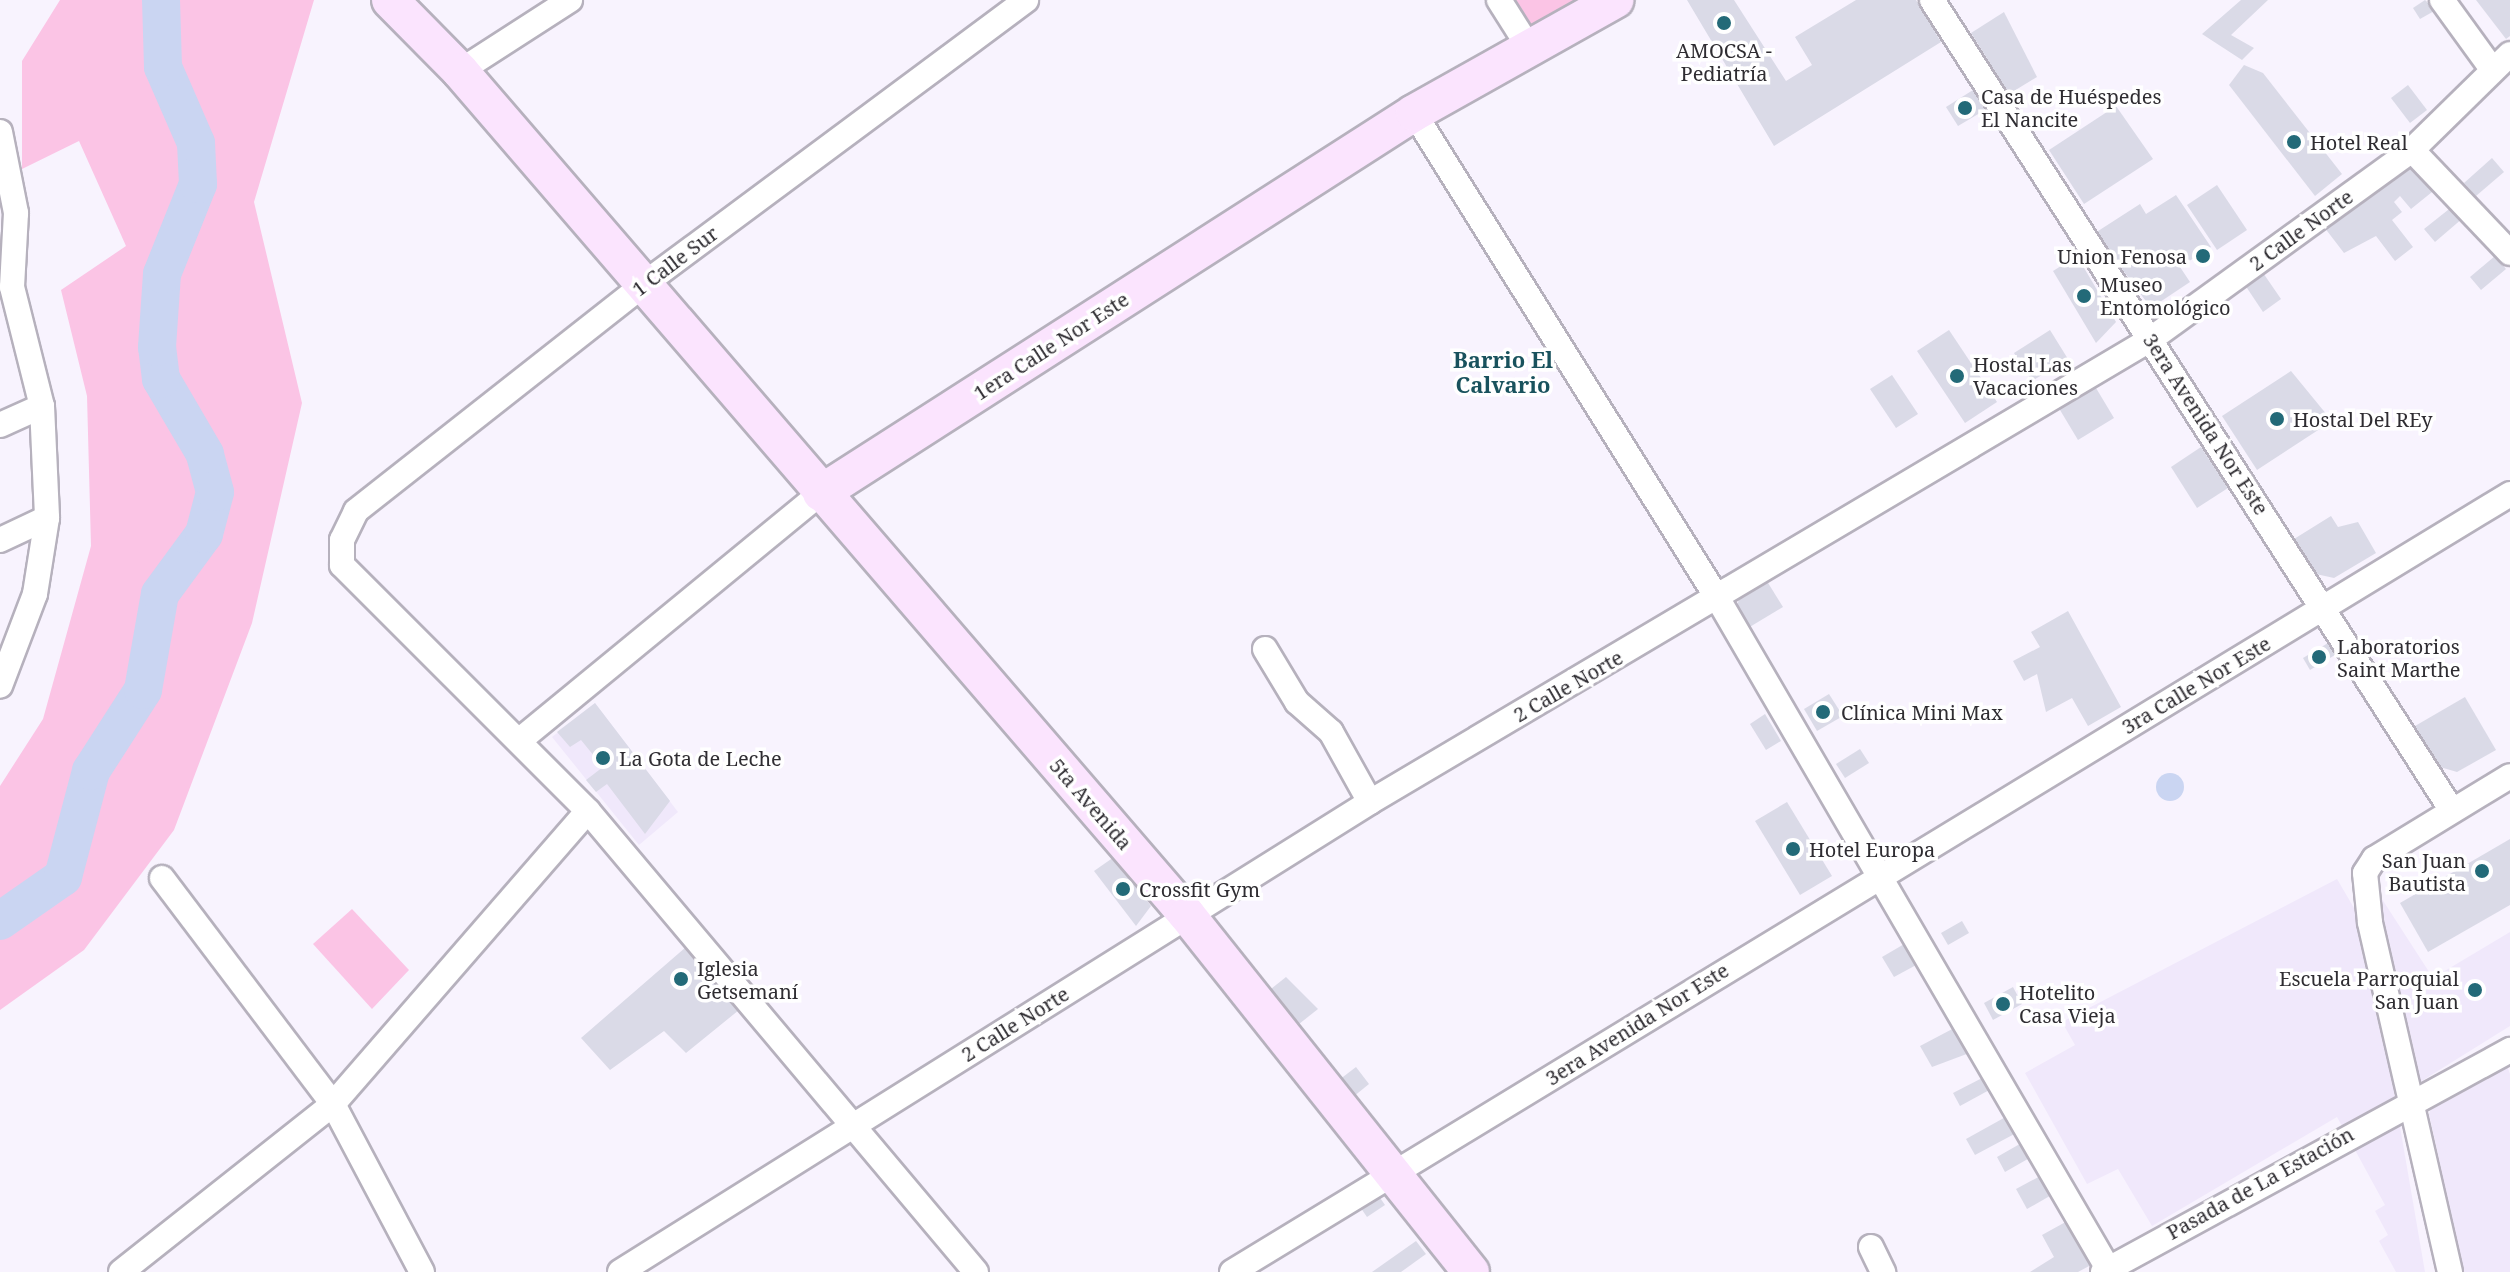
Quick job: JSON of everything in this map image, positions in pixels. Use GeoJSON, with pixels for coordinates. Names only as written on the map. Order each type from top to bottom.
{"type":"FeatureCollection","features":[{"type":"Feature","properties":{"kind":"street","name":"5ta Avenida"},"geometry":{"type":"LineString","coordinates":[[390,0],[460,71],[1187,915],[1471,1272]]}},
{"type":"Feature","properties":{"kind":"street"},"geometry":{"type":"LineString","coordinates":[[460,71],[570,0]]}},
{"type":"Feature","properties":{"kind":"street","name":"1 Calle Sur"},"geometry":{"type":"LineString","coordinates":[[520,740],[342,565],[342,540],[356,511],[644,284],[1026,0]]}},
{"type":"Feature","properties":{"kind":"street"},"geometry":{"type":"LineString","coordinates":[[1499,0],[1530,49]]}},
{"type":"Feature","properties":{"kind":"street","name":"1era Calle Nor Este"},"geometry":{"type":"LineString","coordinates":[[520,740],[821,493],[1414,113],[1615,0]]}},
{"type":"Feature","properties":{"kind":"street","name":"3era Avenida Nor Este"},"geometry":{"type":"LineString","coordinates":[[1932,0],[2325,608],[2451,809]]}},
{"type":"Feature","properties":{"kind":"street"},"geometry":{"type":"LineString","coordinates":[[2442,0],[2501,61]]}},
{"type":"Feature","properties":{"kind":"street","name":"2 Calle Norte"},"geometry":{"type":"LineString","coordinates":[[620,1272],[1370,802],[1718,599],[2151,339],[2412,150],[2501,61]]}},
{"type":"Feature","properties":{"kind":"street"},"geometry":{"type":"LineString","coordinates":[[1414,113],[1718,599],[1881,874],[2107,1271]]}},
{"type":"Feature","properties":{"kind":"street"},"geometry":{"type":"LineString","coordinates":[[0,132],[16,213],[4,286],[42,406],[47,518],[35,594],[0,686]]}},
{"type":"Feature","properties":{"kind":"street"},"geometry":{"type":"LineString","coordinates":[[2412,150],[2510,253]]}},
{"type":"Feature","properties":{"kind":"street"},"geometry":{"type":"LineString","coordinates":[[0,425],[42,406]]}},
{"type":"Feature","properties":{"kind":"street","name":"3ra Calle Nor Este"},"geometry":{"type":"LineString","coordinates":[[1881,874],[2510,494]]}},
{"type":"Feature","properties":{"kind":"street"},"geometry":{"type":"LineString","coordinates":[[0,540],[47,518]]}},
{"type":"Feature","properties":{"kind":"street"},"geometry":{"type":"LineString","coordinates":[[1265,649],[1303,709],[1331,732],[1370,802]]}},
{"type":"Feature","properties":{"kind":"street"},"geometry":{"type":"LineString","coordinates":[[520,740],[588,811],[976,1272]]}},
{"type":"Feature","properties":{"kind":"street"},"geometry":{"type":"LineString","coordinates":[[2450,1272],[2414,1100],[2370,922],[2365,873],[2451,809],[2510,776]]}},
{"type":"Feature","properties":{"kind":"street"},"geometry":{"type":"LineString","coordinates":[[121,1272],[333,1104],[588,811]]}},
{"type":"Feature","properties":{"kind":"street","name":"3era Avenida Nor Este"},"geometry":{"type":"LineString","coordinates":[[1232,1272],[1881,874]]}},
{"type":"Feature","properties":{"kind":"street"},"geometry":{"type":"LineString","coordinates":[[162,878],[333,1104],[422,1272]]}},
{"type":"Feature","properties":{"kind":"street","name":"Pasada de La Estación"},"geometry":{"type":"LineString","coordinates":[[2107,1271],[2510,1050]]}},
{"type":"Feature","properties":{"kind":"street"},"geometry":{"type":"LineString","coordinates":[[1871,1247],[1883,1272]]}},
{"type":"Feature","properties":{"kind":"shaded area"},"geometry":{"type":"Polygon","coordinates":[[[60,0],[314,0],[254,202],[302,403],[252,623],[174,830],[84,950],[0,1010],[0,786],[43,719],[91,546],[87,396],[61,290],[126,246],[79,141],[22,169],[22,61],[60,0]]]}},
{"type":"Feature","properties":{"kind":"shaded area"},"geometry":{"type":"Polygon","coordinates":[[[1508,0],[1594,0],[1530,37],[1508,0]]]}},
{"type":"Feature","properties":{"kind":"shaded area","name":"La Gota de Leche"},"geometry":{"type":"Polygon","coordinates":[[[595,703],[678,812],[639,845],[552,737],[595,703]]]}},
{"type":"Feature","properties":{"kind":"shaded area"},"geometry":{"type":"Polygon","coordinates":[[[2337,879],[2364,925],[2400,1082],[2393,1086],[2425,1272],[2396,1272],[2379,1241],[2388,1235],[2375,1211],[2385,1205],[2337,1117],[2152,1226],[2118,1169],[2087,1184],[2025,1073],[2075,1045],[2062,1022],[2337,879]]]}},
{"type":"Feature","properties":{"kind":"shaded area"},"geometry":{"type":"Polygon","coordinates":[[[2371,882],[2433,978],[2510,932],[2510,1026],[2412,1087],[2371,882]]]}},
{"type":"Feature","properties":{"kind":"shaded area"},"geometry":{"type":"Polygon","coordinates":[[[352,909],[409,970],[372,1009],[313,944],[352,909]]]}},
{"type":"Feature","properties":{"kind":"shaded area"},"geometry":{"type":"Polygon","coordinates":[[[2503,1055],[2510,1074],[2510,1272],[2464,1272],[2429,1114],[2433,1103],[2503,1055]]]}},
{"type":"Feature","properties":{"kind":"water"},"geometry":{"type":"Polygon","coordinates":[[[2170,773],[2180,777],[2184,787],[2180,797],[2170,801],[2160,797],[2156,787],[2160,777],[2170,773]]]}},
{"type":"Feature","properties":{"kind":"building"},"geometry":{"type":"Polygon","coordinates":[[[1687,0],[1734,0],[1786,81],[1812,65],[1795,37],[1856,0],[1916,0],[1941,42],[1774,146],[1687,0]]]}},
{"type":"Feature","properties":{"kind":"building"},"geometry":{"type":"Polygon","coordinates":[[[2241,0],[2268,0],[2231,35],[2254,48],[2242,60],[2202,34],[2241,0]]]}},
{"type":"Feature","properties":{"kind":"building"},"geometry":{"type":"Polygon","coordinates":[[[2425,0],[2436,10],[2420,19],[2413,8],[2425,0]]]}},
{"type":"Feature","properties":{"kind":"building"},"geometry":{"type":"Polygon","coordinates":[[[2476,0],[2510,0],[2510,36],[2506,39],[2476,0]]]}},
{"type":"Feature","properties":{"kind":"building"},"geometry":{"type":"Polygon","coordinates":[[[2004,12],[2037,77],[2009,94],[1971,33],[2004,12]]]}},
{"type":"Feature","properties":{"kind":"building","name":"Hotel Real"},"geometry":{"type":"Polygon","coordinates":[[[2244,65],[2263,73],[2342,174],[2315,196],[2229,85],[2244,65]]]}},
{"type":"Feature","properties":{"kind":"building"},"geometry":{"type":"Polygon","coordinates":[[[2408,85],[2427,110],[2410,123],[2391,98],[2408,85]]]}},
{"type":"Feature","properties":{"kind":"building","name":"Casa de Huéspedes El Nancite"},"geometry":{"type":"Polygon","coordinates":[[[1973,90],[1985,110],[1958,126],[1946,107],[1973,90]]]}},
{"type":"Feature","properties":{"kind":"building"},"geometry":{"type":"Polygon","coordinates":[[[2116,106],[2153,159],[2084,204],[2049,150],[2116,106]]]}},
{"type":"Feature","properties":{"kind":"building"},"geometry":{"type":"Polygon","coordinates":[[[2409,153],[2437,188],[2411,209],[2400,196],[2394,202],[2402,212],[2392,220],[2413,247],[2395,261],[2376,236],[2344,253],[2321,223],[2338,220],[2333,214],[2409,153]]]}},
{"type":"Feature","properties":{"kind":"building"},"geometry":{"type":"Polygon","coordinates":[[[2492,158],[2504,172],[2476,196],[2464,183],[2492,158]]]}},
{"type":"Feature","properties":{"kind":"building"},"geometry":{"type":"Polygon","coordinates":[[[2217,185],[2247,230],[2217,250],[2187,205],[2217,185]]]}},
{"type":"Feature","properties":{"kind":"building"},"geometry":{"type":"Polygon","coordinates":[[[2176,195],[2211,247],[2180,267],[2190,282],[2151,308],[2095,233],[2140,204],[2146,214],[2176,195]]]}},
{"type":"Feature","properties":{"kind":"building"},"geometry":{"type":"Polygon","coordinates":[[[2453,206],[2463,218],[2435,242],[2424,229],[2453,206]]]}},
{"type":"Feature","properties":{"kind":"building","name":"Museo Entomológico"},"geometry":{"type":"Polygon","coordinates":[[[2077,256],[2116,322],[2096,343],[2053,271],[2077,256]]]}},
{"type":"Feature","properties":{"kind":"building"},"geometry":{"type":"Polygon","coordinates":[[[2495,256],[2506,269],[2481,290],[2470,277],[2495,256]]]}},
{"type":"Feature","properties":{"kind":"building"},"geometry":{"type":"Polygon","coordinates":[[[2259,267],[2281,299],[2263,312],[2241,279],[2259,267]]]}},
{"type":"Feature","properties":{"kind":"building","name":"Hostal Las Vacaciones"},"geometry":{"type":"Polygon","coordinates":[[[1949,330],[1997,402],[1965,423],[1917,351],[1949,330]]]}},
{"type":"Feature","properties":{"kind":"building"},"geometry":{"type":"Polygon","coordinates":[[[2050,330],[2068,359],[2032,381],[2014,353],[2050,330]]]}},
{"type":"Feature","properties":{"kind":"building","name":"Hostal Del REy"},"geometry":{"type":"Polygon","coordinates":[[[2291,371],[2332,421],[2257,470],[2222,416],[2291,371]]]}},
{"type":"Feature","properties":{"kind":"building"},"geometry":{"type":"Polygon","coordinates":[[[1892,375],[1918,414],[1896,428],[1870,389],[1892,375]]]}},
{"type":"Feature","properties":{"kind":"building"},"geometry":{"type":"Polygon","coordinates":[[[2093,383],[2114,418],[2078,440],[2057,405],[2093,383]]]}},
{"type":"Feature","properties":{"kind":"building"},"geometry":{"type":"Polygon","coordinates":[[[2201,447],[2228,488],[2197,508],[2171,467],[2201,447]]]}},
{"type":"Feature","properties":{"kind":"building"},"geometry":{"type":"Polygon","coordinates":[[[2331,516],[2338,527],[2358,522],[2376,553],[2334,578],[2316,574],[2294,539],[2331,516]]]}},
{"type":"Feature","properties":{"kind":"building"},"geometry":{"type":"Polygon","coordinates":[[[1765,578],[1783,607],[1748,628],[1736,609],[1741,593],[1765,578]]]}},
{"type":"Feature","properties":{"kind":"building"},"geometry":{"type":"Polygon","coordinates":[[[2068,611],[2121,707],[2088,726],[2072,698],[2046,712],[2037,674],[2024,681],[2013,661],[2040,647],[2031,632],[2068,611]]]}},
{"type":"Feature","properties":{"kind":"building","name":"Laboratorios Saint Marthe"},"geometry":{"type":"Polygon","coordinates":[[[2328,643],[2335,655],[2310,670],[2303,658],[2328,643]]]}},
{"type":"Feature","properties":{"kind":"building","name":"Clínica Mini Max"},"geometry":{"type":"Polygon","coordinates":[[[1829,694],[1843,716],[1817,731],[1804,709],[1829,694]]]}},
{"type":"Feature","properties":{"kind":"building"},"geometry":{"type":"Polygon","coordinates":[[[2465,697],[2496,750],[2457,772],[2440,767],[2415,726],[2465,697]]]}},
{"type":"Feature","properties":{"kind":"building","name":"La Gota de Leche"},"geometry":{"type":"Polygon","coordinates":[[[595,703],[670,801],[645,834],[607,784],[596,792],[586,780],[603,767],[581,740],[570,747],[557,732],[595,703]]]}},
{"type":"Feature","properties":{"kind":"building"},"geometry":{"type":"Polygon","coordinates":[[[1765,714],[1781,741],[1766,750],[1750,724],[1765,714]]]}},
{"type":"Feature","properties":{"kind":"building"},"geometry":{"type":"Polygon","coordinates":[[[1860,749],[1869,763],[1845,778],[1836,764],[1860,749]]]}},
{"type":"Feature","properties":{"kind":"building","name":"Hotel Europa"},"geometry":{"type":"Polygon","coordinates":[[[1787,802],[1832,876],[1800,895],[1755,821],[1787,802]]]}},
{"type":"Feature","properties":{"kind":"building","name":"San Juan Bautista"},"geometry":{"type":"Polygon","coordinates":[[[2510,839],[2510,905],[2428,952],[2400,903],[2510,839]]]}},
{"type":"Feature","properties":{"kind":"building","name":"Crossfit Gym"},"geometry":{"type":"Polygon","coordinates":[[[1114,857],[1151,906],[1136,926],[1094,871],[1114,857]]]}},
{"type":"Feature","properties":{"kind":"building"},"geometry":{"type":"Polygon","coordinates":[[[1962,921],[1969,933],[1948,945],[1941,933],[1962,921]]]}},
{"type":"Feature","properties":{"kind":"building"},"geometry":{"type":"Polygon","coordinates":[[[1906,943],[1918,964],[1894,977],[1882,957],[1906,943]]]}},
{"type":"Feature","properties":{"kind":"building","name":"Iglesia Getsemaní"},"geometry":{"type":"Polygon","coordinates":[[[686,947],[739,1010],[686,1053],[664,1031],[610,1070],[581,1038],[686,947]]]}},
{"type":"Feature","properties":{"kind":"building"},"geometry":{"type":"Polygon","coordinates":[[[1286,977],[1318,1009],[1294,1028],[1266,993],[1286,977]]]}},
{"type":"Feature","properties":{"kind":"building","name":"Hotelito Casa Vieja"},"geometry":{"type":"Polygon","coordinates":[[[2013,987],[2022,1004],[1993,1020],[1984,1003],[2013,987]]]}},
{"type":"Feature","properties":{"kind":"building"},"geometry":{"type":"Polygon","coordinates":[[[1958,1026],[1972,1052],[1932,1067],[1920,1046],[1958,1026]]]}},
{"type":"Feature","properties":{"kind":"building"},"geometry":{"type":"Polygon","coordinates":[[[1356,1067],[1369,1084],[1353,1097],[1339,1080],[1356,1067]]]}},
{"type":"Feature","properties":{"kind":"building"},"geometry":{"type":"Polygon","coordinates":[[[1986,1076],[1993,1088],[1960,1106],[1953,1093],[1986,1076]]]}},
{"type":"Feature","properties":{"kind":"building"},"geometry":{"type":"Polygon","coordinates":[[[2011,1114],[2020,1131],[1975,1155],[1966,1139],[2011,1114]]]}},
{"type":"Feature","properties":{"kind":"building"},"geometry":{"type":"Polygon","coordinates":[[[2025,1141],[2033,1156],[2005,1172],[1997,1157],[2025,1141]]]}},
{"type":"Feature","properties":{"kind":"building"},"geometry":{"type":"Polygon","coordinates":[[[2044,1174],[2055,1193],[2027,1209],[2016,1189],[2044,1174]]]}},
{"type":"Feature","properties":{"kind":"building"},"geometry":{"type":"Polygon","coordinates":[[[1374,1189],[1385,1205],[1367,1217],[1356,1201],[1374,1189]]]}},
{"type":"Feature","properties":{"kind":"building"},"geometry":{"type":"Polygon","coordinates":[[[2071,1219],[2091,1265],[2078,1272],[2030,1272],[2054,1257],[2042,1235],[2071,1219]]]}},
{"type":"Feature","properties":{"kind":"building"},"geometry":{"type":"Polygon","coordinates":[[[1416,1241],[1426,1254],[1401,1272],[1372,1272],[1416,1241]]]}},
{"type":"Feature","properties":{"kind":"waterway"},"geometry":{"type":"LineString","coordinates":[[0,921],[63,877],[91,771],[143,690],[160,594],[204,534],[215,492],[205,454],[161,379],[157,347],[162,274],[198,184],[196,143],[163,67],[161,0]]}},
{"type":"Feature","properties":{"kind":"place","name":"AMOCSA - Pediatría"},"geometry":{"type":"Point","coordinates":[1724,23]}},
{"type":"Feature","properties":{"kind":"place","name":"Casa de Huéspedes El Nancite"},"geometry":{"type":"Point","coordinates":[1965,108]}},
{"type":"Feature","properties":{"kind":"place","name":"Hotel Real"},"geometry":{"type":"Point","coordinates":[2294,142]}},
{"type":"Feature","properties":{"kind":"place","name":"Union Fenosa"},"geometry":{"type":"Point","coordinates":[2203,256]}},
{"type":"Feature","properties":{"kind":"place","name":"Museo Entomológico"},"geometry":{"type":"Point","coordinates":[2084,296]}},
{"type":"Feature","properties":{"kind":"place","name":"Hostal Las Vacaciones"},"geometry":{"type":"Point","coordinates":[1957,376]}},
{"type":"Feature","properties":{"kind":"place","name":"Hostal Del REy"},"geometry":{"type":"Point","coordinates":[2277,419]}},
{"type":"Feature","properties":{"kind":"place","name":"Laboratorios Saint Marthe"},"geometry":{"type":"Point","coordinates":[2319,657]}},
{"type":"Feature","properties":{"kind":"place","name":"Clínica Mini Max"},"geometry":{"type":"Point","coordinates":[1823,712]}},
{"type":"Feature","properties":{"kind":"place","name":"La Gota de Leche"},"geometry":{"type":"Point","coordinates":[603,758]}},
{"type":"Feature","properties":{"kind":"place","name":"Hotel Europa"},"geometry":{"type":"Point","coordinates":[1793,849]}},
{"type":"Feature","properties":{"kind":"place","name":"San Juan Bautista"},"geometry":{"type":"Point","coordinates":[2482,871]}},
{"type":"Feature","properties":{"kind":"place","name":"Crossfit Gym"},"geometry":{"type":"Point","coordinates":[1123,889]}},
{"type":"Feature","properties":{"kind":"place","name":"Iglesia Getsemaní"},"geometry":{"type":"Point","coordinates":[681,979]}},
{"type":"Feature","properties":{"kind":"place","name":"Escuela Parroquial San Juan"},"geometry":{"type":"Point","coordinates":[2475,990]}},
{"type":"Feature","properties":{"kind":"place","name":"Hotelito Casa Vieja"},"geometry":{"type":"Point","coordinates":[2003,1004]}},
{"type":"Feature","properties":{"kind":"district","name":"Barrio El Calvario"},"geometry":{"type":"Point","coordinates":[1503,372]}}]}
